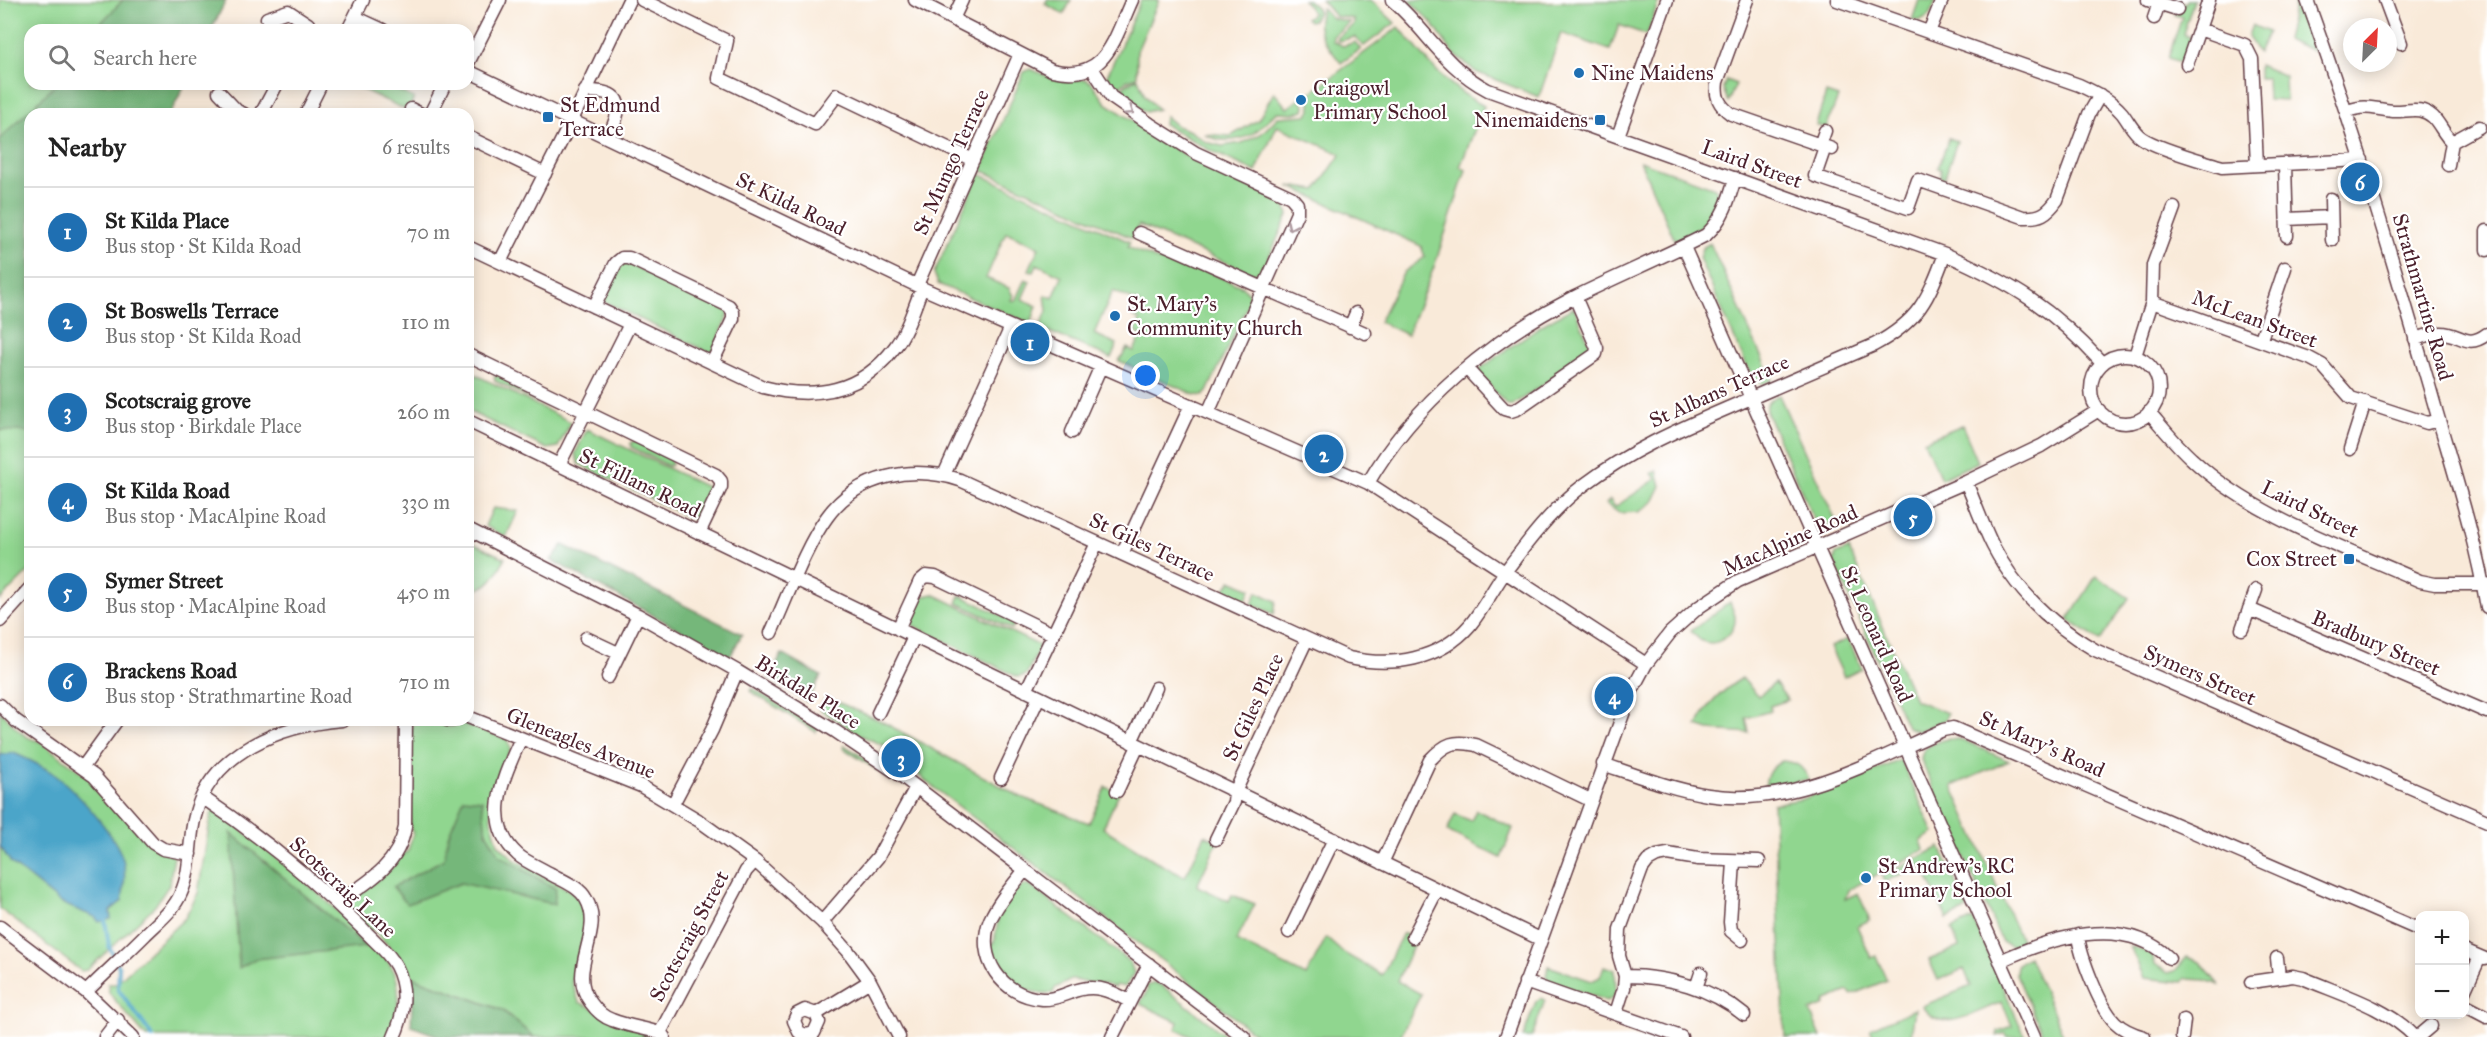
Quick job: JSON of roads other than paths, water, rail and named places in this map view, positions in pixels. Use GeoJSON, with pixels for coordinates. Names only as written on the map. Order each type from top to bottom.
{"type":"FeatureCollection","features":[{"type":"Feature","properties":{"kind":"street"},"geometry":{"type":"LineString","coordinates":[[351,24],[363,0]]}},
{"type":"Feature","properties":{"kind":"street"},"geometry":{"type":"LineString","coordinates":[[474,51],[500,0]]}},
{"type":"Feature","properties":{"kind":"street"},"geometry":{"type":"LineString","coordinates":[[500,262],[572,120],[629,0]]}},
{"type":"Feature","properties":{"kind":"street"},"geometry":{"type":"LineString","coordinates":[[642,0],[727,41],[719,78],[815,124],[837,95],[973,160]]}},
{"type":"Feature","properties":{"kind":"street"},"geometry":{"type":"LineString","coordinates":[[915,0],[1052,70],[1066,73],[1080,73],[1103,60],[1132,0]]}},
{"type":"Feature","properties":{"kind":"street"},"geometry":{"type":"LineString","coordinates":[[953,19],[962,0]]}},
{"type":"Feature","properties":{"kind":"street","name":"Laird Street"},"geometry":{"type":"LineString","coordinates":[[1392,0],[1409,16],[1439,52],[1468,79],[1488,90],[1945,254],[2018,289],[2058,319],[2102,363]]}},
{"type":"Feature","properties":{"kind":"street"},"geometry":{"type":"LineString","coordinates":[[1618,136],[1667,0]]}},
{"type":"Feature","properties":{"kind":"street"},"geometry":{"type":"LineString","coordinates":[[1747,0],[1717,82],[1716,93],[1720,106],[1731,114],[1826,147]]}},
{"type":"Feature","properties":{"kind":"street"},"geometry":{"type":"LineString","coordinates":[[1837,0],[2079,85],[2100,95],[2121,111],[2133,130],[2143,139],[2222,167],[2362,160]]}},
{"type":"Feature","properties":{"kind":"street"},"geometry":{"type":"LineString","coordinates":[[1929,32],[1942,0]]}},
{"type":"Feature","properties":{"kind":"street"},"geometry":{"type":"LineString","coordinates":[[2187,64],[2209,0]]}},
{"type":"Feature","properties":{"kind":"street","name":"Strathmartine Road"},"geometry":{"type":"LineString","coordinates":[[2307,0],[2347,111],[2415,339],[2485,585],[2487,608]]}},
{"type":"Feature","properties":{"kind":"street"},"geometry":{"type":"LineString","coordinates":[[2385,0],[2389,18]]}},
{"type":"Feature","properties":{"kind":"street"},"geometry":{"type":"LineString","coordinates":[[2154,18],[2154,2],[2177,9]]}},
{"type":"Feature","properties":{"kind":"street"},"geometry":{"type":"LineString","coordinates":[[267,18],[291,6],[308,24]]}},
{"type":"Feature","properties":{"kind":"street"},"geometry":{"type":"LineString","coordinates":[[355,17],[370,24]]}},
{"type":"Feature","properties":{"kind":"street"},"geometry":{"type":"LineString","coordinates":[[2199,29],[2245,45],[2252,59],[2257,165]]}},
{"type":"Feature","properties":{"kind":"street"},"geometry":{"type":"LineString","coordinates":[[2397,37],[2401,43]]}},
{"type":"Feature","properties":{"kind":"street","name":"St Mungo Terrace"},"geometry":{"type":"LineString","coordinates":[[474,250],[763,387],[788,393],[812,394],[836,390],[857,381],[879,365],[896,346],[919,287],[1020,54]]}},
{"type":"Feature","properties":{"kind":"street"},"geometry":{"type":"LineString","coordinates":[[1092,68],[1111,98],[1150,124],[1196,153],[1291,197],[1298,204],[1297,213],[1208,412]]}},
{"type":"Feature","properties":{"kind":"street","name":"St Kilda Road"},"geometry":{"type":"LineString","coordinates":[[474,74],[919,287],[1368,483],[1646,664]]}},
{"type":"Feature","properties":{"kind":"street"},"geometry":{"type":"LineString","coordinates":[[264,108],[274,90]]}},
{"type":"Feature","properties":{"kind":"street"},"geometry":{"type":"LineString","coordinates":[[309,108],[318,90]]}},
{"type":"Feature","properties":{"kind":"street"},"geometry":{"type":"LineString","coordinates":[[433,108],[442,90]]}},
{"type":"Feature","properties":{"kind":"street"},"geometry":{"type":"LineString","coordinates":[[585,91],[602,91],[612,95],[618,104],[619,114],[608,138]]}},
{"type":"Feature","properties":{"kind":"street"},"geometry":{"type":"LineString","coordinates":[[219,92],[233,108]]}},
{"type":"Feature","properties":{"kind":"street"},"geometry":{"type":"LineString","coordinates":[[1825,131],[1826,147],[1815,176],[1908,208],[1918,180],[2022,217],[2038,218],[2049,211],[2057,200],[2089,114],[2100,95]]}},
{"type":"Feature","properties":{"kind":"street"},"geometry":{"type":"LineString","coordinates":[[2347,111],[2372,106],[2393,111],[2415,109],[2425,111],[2434,118],[2444,135],[2452,142]]}},
{"type":"Feature","properties":{"kind":"street"},"geometry":{"type":"LineString","coordinates":[[2452,142],[2479,127]]}},
{"type":"Feature","properties":{"kind":"street"},"geometry":{"type":"LineString","coordinates":[[474,140],[545,174]]}},
{"type":"Feature","properties":{"kind":"street"},"geometry":{"type":"LineString","coordinates":[[2448,165],[2452,142]]}},
{"type":"Feature","properties":{"kind":"street"},"geometry":{"type":"LineString","coordinates":[[2285,164],[2288,236]]}},
{"type":"Feature","properties":{"kind":"street"},"geometry":{"type":"LineString","coordinates":[[1929,183],[1934,170]]}},
{"type":"Feature","properties":{"kind":"street"},"geometry":{"type":"LineString","coordinates":[[1368,483],[1405,431],[1428,406],[1467,369],[1519,329],[1575,297],[1706,235],[1716,226],[1723,214],[1735,178]]}},
{"type":"Feature","properties":{"kind":"street"},"geometry":{"type":"LineString","coordinates":[[2331,199],[2332,240]]}},
{"type":"Feature","properties":{"kind":"street"},"geometry":{"type":"LineString","coordinates":[[2135,356],[2152,302],[2153,266],[2174,208]]}},
{"type":"Feature","properties":{"kind":"street"},"geometry":{"type":"LineString","coordinates":[[2287,219],[2331,217]]}},
{"type":"Feature","properties":{"kind":"street"},"geometry":{"type":"LineString","coordinates":[[2487,231],[2487,250]]}},
{"type":"Feature","properties":{"kind":"street"},"geometry":{"type":"LineString","coordinates":[[1140,233],[1365,333]]}},
{"type":"Feature","properties":{"kind":"street","name":"St Leonard Road"},"geometry":{"type":"LineString","coordinates":[[1684,246],[2034,1037]]}},
{"type":"Feature","properties":{"kind":"street","name":"St Albans Terrace"},"geometry":{"type":"LineString","coordinates":[[1506,572],[1549,517],[1582,487],[1616,461],[1655,440],[1895,334],[1912,320],[1924,303],[1945,254]]}},
{"type":"Feature","properties":{"kind":"street"},"geometry":{"type":"LineString","coordinates":[[594,307],[616,262],[622,258],[639,263],[729,306],[733,312],[733,319],[712,363]]}},
{"type":"Feature","properties":{"kind":"street"},"geometry":{"type":"LineString","coordinates":[[2261,339],[2286,268]]}},
{"type":"Feature","properties":{"kind":"street"},"geometry":{"type":"LineString","coordinates":[[1467,369],[1504,409],[1511,411],[1517,409],[1596,354],[1597,348],[1575,297]]}},
{"type":"Feature","properties":{"kind":"street","name":"McLean Street"},"geometry":{"type":"LineString","coordinates":[[2152,302],[2309,358],[2322,365],[2351,398],[2427,423],[2438,420]]}},
{"type":"Feature","properties":{"kind":"street"},"geometry":{"type":"LineString","coordinates":[[1350,327],[1356,313]]}},
{"type":"Feature","properties":{"kind":"street"},"geometry":{"type":"LineString","coordinates":[[559,465],[630,324]]}},
{"type":"Feature","properties":{"kind":"street"},"geometry":{"type":"LineString","coordinates":[[944,475],[1011,327]]}},
{"type":"Feature","properties":{"kind":"street"},"geometry":{"type":"LineString","coordinates":[[2415,339],[2439,333],[2462,340],[2475,341],[2487,334]]}},
{"type":"Feature","properties":{"kind":"street"},"geometry":{"type":"LineString","coordinates":[[2123,355],[2135,356],[2145,361],[2158,380],[2159,392],[2156,403],[2149,412],[2140,419],[2118,422],[2108,418],[2099,410],[2093,400],[2091,387],[2094,375],[2102,363],[2112,357],[2123,355]]}},
{"type":"Feature","properties":{"kind":"street"},"geometry":{"type":"LineString","coordinates":[[474,359],[716,475],[721,481],[721,487],[699,533]]}},
{"type":"Feature","properties":{"kind":"street"},"geometry":{"type":"LineString","coordinates":[[1072,432],[1101,366]]}},
{"type":"Feature","properties":{"kind":"street"},"geometry":{"type":"LineString","coordinates":[[2350,449],[2365,402]]}},
{"type":"Feature","properties":{"kind":"street"},"geometry":{"type":"LineString","coordinates":[[1122,554],[1191,405]]}},
{"type":"Feature","properties":{"kind":"street","name":"MacAlpine Road"},"geometry":{"type":"LineString","coordinates":[[1506,1037],[1631,692],[1646,664],[1671,633],[1699,607],[1737,581],[1966,482],[2041,446],[2099,410]]}},
{"type":"Feature","properties":{"kind":"street","name":"Laird Street"},"geometry":{"type":"LineString","coordinates":[[2149,412],[2192,460],[2219,482],[2258,508],[2420,581],[2435,584],[2485,585]]}},
{"type":"Feature","properties":{"kind":"street","name":"St Fillans Road"},"geometry":{"type":"LineString","coordinates":[[474,424],[1540,939]]}},
{"type":"Feature","properties":{"kind":"street","name":"St Giles Terrace"},"geometry":{"type":"LineString","coordinates":[[796,580],[816,533],[828,515],[843,500],[860,487],[890,476],[922,472],[944,475],[1349,658],[1371,663],[1392,663],[1414,659],[1444,646],[1469,626],[1506,572]]}},
{"type":"Feature","properties":{"kind":"street","name":"Symers Street"},"geometry":{"type":"LineString","coordinates":[[1966,482],[1994,546],[2012,575],[2035,605],[2078,640],[2156,677],[2487,821]]}},
{"type":"Feature","properties":{"kind":"street","name":"Birkdale Place"},"geometry":{"type":"LineString","coordinates":[[474,532],[638,615],[737,671],[835,731],[916,787],[1244,1037]]}},
{"type":"Feature","properties":{"kind":"street"},"geometry":{"type":"LineString","coordinates":[[1026,691],[1097,543]]}},
{"type":"Feature","properties":{"kind":"street"},"geometry":{"type":"LineString","coordinates":[[898,629],[920,581],[926,576],[935,577],[1053,634]]}},
{"type":"Feature","properties":{"kind":"street"},"geometry":{"type":"LineString","coordinates":[[771,633],[796,580]]}},
{"type":"Feature","properties":{"kind":"street"},"geometry":{"type":"LineString","coordinates":[[2242,629],[2256,590]]}},
{"type":"Feature","properties":{"kind":"street"},"geometry":{"type":"LineString","coordinates":[[0,621],[24,595]]}},
{"type":"Feature","properties":{"kind":"street","name":"Bradbury Street"},"geometry":{"type":"LineString","coordinates":[[2249,609],[2487,712]]}},
{"type":"Feature","properties":{"kind":"street"},"geometry":{"type":"LineString","coordinates":[[608,677],[638,615]]}},
{"type":"Feature","properties":{"kind":"street"},"geometry":{"type":"LineString","coordinates":[[878,713],[914,637]]}},
{"type":"Feature","properties":{"kind":"street"},"geometry":{"type":"LineString","coordinates":[[586,638],[618,654]]}},
{"type":"Feature","properties":{"kind":"street","name":"St Giles Place"},"geometry":{"type":"LineString","coordinates":[[1234,792],[1307,639]]}},
{"type":"Feature","properties":{"kind":"street"},"geometry":{"type":"LineString","coordinates":[[673,804],[712,730],[737,671]]}},
{"type":"Feature","properties":{"kind":"street"},"geometry":{"type":"LineString","coordinates":[[1117,791],[1156,688]]}},
{"type":"Feature","properties":{"kind":"street"},"geometry":{"type":"LineString","coordinates":[[1001,778],[1039,697]]}},
{"type":"Feature","properties":{"kind":"street"},"geometry":{"type":"LineString","coordinates":[[0,705],[16,721],[83,766],[153,843],[163,849],[190,854]]}},
{"type":"Feature","properties":{"kind":"street","name":"Gleneagles Avenue"},"geometry":{"type":"LineString","coordinates":[[474,719],[610,772],[673,804],[755,861],[822,922],[848,951],[870,981],[899,1037]]}},
{"type":"Feature","properties":{"kind":"street"},"geometry":{"type":"LineString","coordinates":[[83,766],[113,726]]}},
{"type":"Feature","properties":{"kind":"street"},"geometry":{"type":"LineString","coordinates":[[86,992],[174,906],[186,880],[194,817],[212,781],[232,759],[255,742],[302,726]]}},
{"type":"Feature","properties":{"kind":"street"},"geometry":{"type":"LineString","coordinates":[[337,903],[371,880],[388,865],[403,839],[406,726]]}},
{"type":"Feature","properties":{"kind":"street","name":"St Mary's Road"},"geometry":{"type":"LineString","coordinates":[[1603,764],[1672,787],[1710,795],[1743,798],[1777,794],[1811,786],[1943,730],[1953,728],[1964,730],[2415,928]]}},
{"type":"Feature","properties":{"kind":"street"},"geometry":{"type":"LineString","coordinates":[[521,738],[497,802],[497,818],[504,838],[518,855],[574,887],[586,898],[592,914],[592,932],[583,960],[580,980],[584,994],[592,1004],[602,1015],[611,1020],[662,1035]]}},
{"type":"Feature","properties":{"kind":"street"},"geometry":{"type":"LineString","coordinates":[[1382,863],[1430,760],[1442,748],[1459,742],[1476,745],[1590,800]]}},
{"type":"Feature","properties":{"kind":"street"},"geometry":{"type":"LineString","coordinates":[[822,922],[878,857],[916,787]]}},
{"type":"Feature","properties":{"kind":"street"},"geometry":{"type":"LineString","coordinates":[[1216,839],[1234,802],[1234,792]]}},
{"type":"Feature","properties":{"kind":"street","name":"Scotscraig Lane"},"geometry":{"type":"LineString","coordinates":[[202,797],[265,842],[337,903],[384,950],[396,966],[404,1004],[401,1022],[394,1037]]}},
{"type":"Feature","properties":{"kind":"street"},"geometry":{"type":"LineString","coordinates":[[1289,932],[1334,839]]}},
{"type":"Feature","properties":{"kind":"street"},"geometry":{"type":"LineString","coordinates":[[1616,1014],[1625,976],[1619,956],[1620,930],[1642,869],[1648,861],[1668,854],[1734,862],[1759,861]]}},
{"type":"Feature","properties":{"kind":"street","name":"Scotscraig Street"},"geometry":{"type":"LineString","coordinates":[[662,1035],[746,871],[755,861]]}},
{"type":"Feature","properties":{"kind":"street"},"geometry":{"type":"LineString","coordinates":[[1734,862],[1730,922],[1731,931],[1742,940]]}},
{"type":"Feature","properties":{"kind":"street"},"geometry":{"type":"LineString","coordinates":[[1024,870],[988,927],[986,948],[997,976],[1018,994],[1031,998],[1057,998],[1079,988],[1092,987],[1103,988],[1129,1001]]}},
{"type":"Feature","properties":{"kind":"street"},"geometry":{"type":"LineString","coordinates":[[1413,937],[1437,890]]}},
{"type":"Feature","properties":{"kind":"street"},"geometry":{"type":"LineString","coordinates":[[0,927],[86,992],[118,1020],[133,1037]]}},
{"type":"Feature","properties":{"kind":"street"},"geometry":{"type":"LineString","coordinates":[[2000,961],[2050,940],[2078,935],[2106,934],[2137,939],[2156,946],[2169,958]]}},
{"type":"Feature","properties":{"kind":"street"},"geometry":{"type":"LineString","coordinates":[[2078,935],[2080,950],[2106,1009],[2115,1022],[2128,1032],[2144,1037]]}},
{"type":"Feature","properties":{"kind":"street"},"geometry":{"type":"LineString","coordinates":[[2469,952],[2484,958],[2469,984]]}},
{"type":"Feature","properties":{"kind":"street"},"geometry":{"type":"LineString","coordinates":[[2277,958],[2279,977]]}},
{"type":"Feature","properties":{"kind":"street"},"geometry":{"type":"LineString","coordinates":[[1112,1037],[1149,964]]}},
{"type":"Feature","properties":{"kind":"street"},"geometry":{"type":"LineString","coordinates":[[1696,988],[1701,973]]}},
{"type":"Feature","properties":{"kind":"street"},"geometry":{"type":"LineString","coordinates":[[1625,976],[1665,980],[1696,988],[1730,1004],[1744,1015]]}},
{"type":"Feature","properties":{"kind":"street"},"geometry":{"type":"LineString","coordinates":[[2251,982],[2279,977],[2303,978],[2380,1012],[2405,1026],[2417,1037],[2432,1026]]}},
{"type":"Feature","properties":{"kind":"street"},"geometry":{"type":"LineString","coordinates":[[816,1014],[870,981]]}},
{"type":"Feature","properties":{"kind":"street"},"geometry":{"type":"LineString","coordinates":[[1525,982],[1681,1037]]}},
{"type":"Feature","properties":{"kind":"street"},"geometry":{"type":"LineString","coordinates":[[2469,1006],[2484,1011]]}},
{"type":"Feature","properties":{"kind":"street"},"geometry":{"type":"LineString","coordinates":[[105,1037],[118,1020]]}},
{"type":"Feature","properties":{"kind":"street"},"geometry":{"type":"LineString","coordinates":[[2182,1037],[2184,1020]]}},
{"type":"Feature","properties":{"kind":"water"},"geometry":{"type":"Polygon","coordinates":[[[14,753],[42,766],[60,779],[83,801],[114,841],[121,853],[125,878],[122,901],[110,911],[111,919],[99,922],[95,917],[61,903],[11,863],[0,846],[0,755],[14,753]]]}},
{"type":"Feature","properties":{"kind":"waterway"},"geometry":{"type":"LineString","coordinates":[[105,920],[109,946],[119,967],[118,989],[153,1037]]}},
{"type":"Feature","properties":{"kind":"place","name":"Nine Maidens"},"geometry":{"type":"Point","coordinates":[1579,73]}},
{"type":"Feature","properties":{"kind":"place","name":"Craigowl Primary School"},"geometry":{"type":"Point","coordinates":[1301,100]}},
{"type":"Feature","properties":{"kind":"place","name":"St Edmund Terrace"},"geometry":{"type":"Point","coordinates":[548,117]}},
{"type":"Feature","properties":{"kind":"place","name":"Ninemaidens"},"geometry":{"type":"Point","coordinates":[1600,120]}},
{"type":"Feature","properties":{"kind":"place","name":"Brackens Road"},"geometry":{"type":"Point","coordinates":[2360,182]}},
{"type":"Feature","properties":{"kind":"place","name":"St. Mary's Community Church"},"geometry":{"type":"Point","coordinates":[1115,316]}},
{"type":"Feature","properties":{"kind":"place","name":"St Kilda Place"},"geometry":{"type":"Point","coordinates":[1030,342]}},
{"type":"Feature","properties":{"kind":"place","name":"St Boswells Terrace"},"geometry":{"type":"Point","coordinates":[1324,454]}},
{"type":"Feature","properties":{"kind":"place","name":"Symer Street"},"geometry":{"type":"Point","coordinates":[1913,517]}},
{"type":"Feature","properties":{"kind":"place","name":"Cox Street"},"geometry":{"type":"Point","coordinates":[2349,559]}},
{"type":"Feature","properties":{"kind":"place","name":"St Kilda Road"},"geometry":{"type":"Point","coordinates":[1614,696]}},
{"type":"Feature","properties":{"kind":"place","name":"Scotscraig grove"},"geometry":{"type":"Point","coordinates":[901,758]}},
{"type":"Feature","properties":{"kind":"place","name":"St Andrew's RC Primary School"},"geometry":{"type":"Point","coordinates":[1866,878]}}]}
